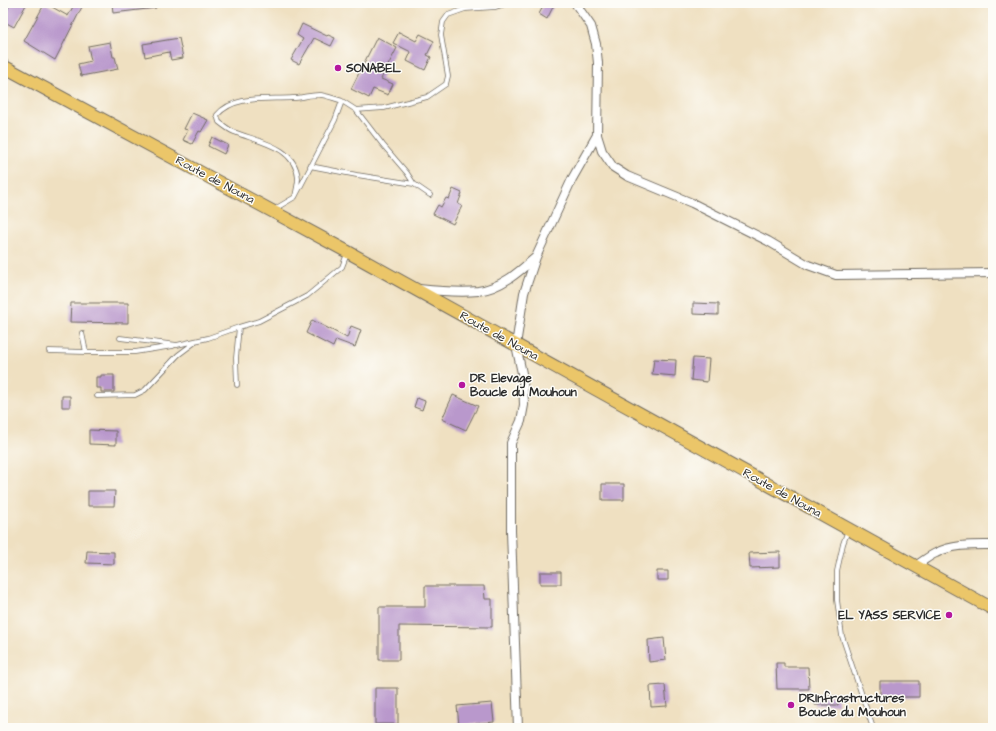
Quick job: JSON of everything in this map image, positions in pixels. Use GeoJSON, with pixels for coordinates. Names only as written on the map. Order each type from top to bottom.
{"type":"FeatureCollection","features":[{"type":"Feature","properties":{"kind":"main road","name":"Route de Nouna"},"geometry":{"type":"LineString","coordinates":[[3,66],[348,252],[993,609]]}},
{"type":"Feature","properties":{"kind":"street"},"geometry":{"type":"LineString","coordinates":[[575,3],[591,26],[596,44],[598,63],[597,135],[602,151],[613,167],[627,176],[692,203],[768,241],[808,265],[836,275],[993,273]]}},
{"type":"Feature","properties":{"kind":"street"},"geometry":{"type":"LineString","coordinates":[[518,728],[511,531],[511,443],[520,421],[524,405],[523,378],[516,346],[524,293],[536,257],[572,179],[597,135]]}},
{"type":"Feature","properties":{"kind":"street"},"geometry":{"type":"LineString","coordinates":[[414,289],[478,291],[502,283],[521,270],[536,257]]}},
{"type":"Feature","properties":{"kind":"street"},"geometry":{"type":"LineString","coordinates":[[915,566],[937,552],[953,547],[993,545]]}},
{"type":"Feature","properties":{"kind":"lane"},"geometry":{"type":"LineString","coordinates":[[356,110],[384,108],[427,97],[446,84],[448,76],[441,35],[443,22],[448,15],[465,9],[495,7],[508,3]]}},
{"type":"Feature","properties":{"kind":"lane"},"geometry":{"type":"LineString","coordinates":[[295,196],[298,179],[295,166],[289,156],[278,148],[233,132],[219,122],[217,116],[221,111],[233,104],[262,99],[321,95],[342,101],[356,110],[407,173],[414,184],[430,195]]}},
{"type":"Feature","properties":{"kind":"lane"},"geometry":{"type":"LineString","coordinates":[[273,211],[295,196],[335,120],[342,101]]}},
{"type":"Feature","properties":{"kind":"lane"},"geometry":{"type":"LineString","coordinates":[[310,166],[364,177],[414,184]]}},
{"type":"Feature","properties":{"kind":"lane"},"geometry":{"type":"LineString","coordinates":[[49,351],[135,352],[196,341],[240,328],[259,321],[307,296],[342,266],[348,252]]}},
{"type":"Feature","properties":{"kind":"lane"},"geometry":{"type":"LineString","coordinates":[[237,385],[236,358],[240,328]]}},
{"type":"Feature","properties":{"kind":"lane"},"geometry":{"type":"LineString","coordinates":[[82,333],[86,352]]}},
{"type":"Feature","properties":{"kind":"lane"},"geometry":{"type":"LineString","coordinates":[[120,338],[177,345]]}},
{"type":"Feature","properties":{"kind":"lane"},"geometry":{"type":"LineString","coordinates":[[97,396],[136,395],[145,390],[178,355],[196,341]]}},
{"type":"Feature","properties":{"kind":"lane"},"geometry":{"type":"LineString","coordinates":[[848,530],[843,544],[837,571],[837,600],[842,636],[873,728]]}},
{"type":"Feature","properties":{"kind":"building"},"geometry":{"type":"Polygon","coordinates":[[[11,3],[27,3],[14,27],[3,21],[3,17],[11,3]]]}},
{"type":"Feature","properties":{"kind":"building"},"geometry":{"type":"Polygon","coordinates":[[[45,3],[68,16],[75,3],[84,3],[55,60],[24,41],[45,3]]]}},
{"type":"Feature","properties":{"kind":"building"},"geometry":{"type":"Polygon","coordinates":[[[112,3],[156,3],[156,8],[113,13],[112,3]]]}},
{"type":"Feature","properties":{"kind":"building"},"geometry":{"type":"Polygon","coordinates":[[[545,3],[555,3],[547,19],[539,14],[545,3]]]}},
{"type":"Feature","properties":{"kind":"building"},"geometry":{"type":"Polygon","coordinates":[[[302,24],[327,36],[328,35],[335,38],[331,46],[314,38],[299,64],[291,60],[303,39],[297,35],[302,24]]]}},
{"type":"Feature","properties":{"kind":"building"},"geometry":{"type":"Polygon","coordinates":[[[399,32],[416,41],[420,34],[434,41],[427,55],[431,57],[425,70],[407,61],[411,52],[393,43],[399,32]]]}},
{"type":"Feature","properties":{"kind":"building"},"geometry":{"type":"Polygon","coordinates":[[[377,37],[397,48],[381,79],[393,84],[388,95],[373,89],[369,98],[351,89],[377,37]]]}},
{"type":"Feature","properties":{"kind":"building"},"geometry":{"type":"Polygon","coordinates":[[[179,38],[183,58],[171,60],[169,52],[145,57],[143,44],[179,38]]]}},
{"type":"Feature","properties":{"kind":"building"},"geometry":{"type":"Polygon","coordinates":[[[110,42],[113,57],[115,57],[118,69],[81,76],[78,64],[91,61],[88,46],[110,42]]]}},
{"type":"Feature","properties":{"kind":"building"},"geometry":{"type":"Polygon","coordinates":[[[192,113],[208,120],[201,132],[199,131],[192,144],[183,140],[188,130],[184,129],[192,113]]]}},
{"type":"Feature","properties":{"kind":"building"},"geometry":{"type":"Polygon","coordinates":[[[212,137],[228,145],[224,154],[208,146],[212,137]]]}},
{"type":"Feature","properties":{"kind":"building"},"geometry":{"type":"Polygon","coordinates":[[[453,189],[462,193],[458,204],[462,206],[453,224],[433,214],[438,205],[441,207],[446,198],[449,199],[453,189]]]}},
{"type":"Feature","properties":{"kind":"building"},"geometry":{"type":"Polygon","coordinates":[[[71,303],[128,303],[128,323],[70,322],[71,303]]]}},
{"type":"Feature","properties":{"kind":"building"},"geometry":{"type":"Polygon","coordinates":[[[693,303],[718,304],[718,315],[693,314],[693,303]]]}},
{"type":"Feature","properties":{"kind":"building"},"geometry":{"type":"Polygon","coordinates":[[[312,320],[347,338],[351,326],[361,330],[355,347],[336,340],[333,347],[306,333],[312,320]]]}},
{"type":"Feature","properties":{"kind":"building"},"geometry":{"type":"Polygon","coordinates":[[[693,358],[709,359],[707,382],[691,380],[693,358]]]}},
{"type":"Feature","properties":{"kind":"building"},"geometry":{"type":"Polygon","coordinates":[[[654,359],[676,360],[675,376],[652,374],[654,359]]]}},
{"type":"Feature","properties":{"kind":"building"},"geometry":{"type":"Polygon","coordinates":[[[101,375],[114,375],[114,392],[101,392],[101,388],[96,388],[96,377],[101,377],[101,375]]]}},
{"type":"Feature","properties":{"kind":"building"},"geometry":{"type":"Polygon","coordinates":[[[453,395],[478,406],[466,430],[442,419],[453,395]]]}},
{"type":"Feature","properties":{"kind":"building"},"geometry":{"type":"Polygon","coordinates":[[[62,396],[70,396],[70,407],[62,407],[62,396]]]}},
{"type":"Feature","properties":{"kind":"building"},"geometry":{"type":"Polygon","coordinates":[[[417,398],[425,401],[422,410],[414,407],[417,398]]]}},
{"type":"Feature","properties":{"kind":"building"},"geometry":{"type":"Polygon","coordinates":[[[89,430],[116,431],[116,445],[89,444],[89,430]]]}},
{"type":"Feature","properties":{"kind":"building"},"geometry":{"type":"Polygon","coordinates":[[[602,484],[624,484],[624,500],[602,500],[602,484]]]}},
{"type":"Feature","properties":{"kind":"building"},"geometry":{"type":"Polygon","coordinates":[[[88,491],[115,491],[114,506],[88,506],[88,491]]]}},
{"type":"Feature","properties":{"kind":"building"},"geometry":{"type":"Polygon","coordinates":[[[87,551],[114,552],[114,564],[86,563],[87,551]]]}},
{"type":"Feature","properties":{"kind":"building"},"geometry":{"type":"Polygon","coordinates":[[[780,552],[780,567],[750,568],[749,553],[780,552]]]}},
{"type":"Feature","properties":{"kind":"building"},"geometry":{"type":"Polygon","coordinates":[[[657,571],[668,571],[668,580],[657,580],[657,571]]]}},
{"type":"Feature","properties":{"kind":"building"},"geometry":{"type":"Polygon","coordinates":[[[540,572],[561,572],[561,584],[540,584],[540,572]]]}},
{"type":"Feature","properties":{"kind":"building"},"geometry":{"type":"Polygon","coordinates":[[[425,586],[484,586],[485,599],[492,599],[492,627],[399,626],[399,660],[379,660],[379,607],[425,607],[425,586]]]}},
{"type":"Feature","properties":{"kind":"building"},"geometry":{"type":"Polygon","coordinates":[[[664,638],[666,660],[649,662],[648,640],[664,638]]]}},
{"type":"Feature","properties":{"kind":"building"},"geometry":{"type":"Polygon","coordinates":[[[776,663],[784,663],[784,667],[808,667],[809,689],[777,689],[776,663]]]}},
{"type":"Feature","properties":{"kind":"building"},"geometry":{"type":"Polygon","coordinates":[[[880,681],[919,681],[919,697],[880,697],[880,681]]]}},
{"type":"Feature","properties":{"kind":"building"},"geometry":{"type":"Polygon","coordinates":[[[665,685],[667,706],[651,707],[650,686],[665,685]]]}},
{"type":"Feature","properties":{"kind":"building"},"geometry":{"type":"Polygon","coordinates":[[[375,688],[398,688],[398,724],[375,724],[375,688]]]}},
{"type":"Feature","properties":{"kind":"building"},"geometry":{"type":"Polygon","coordinates":[[[816,695],[838,696],[838,705],[815,705],[816,695]]]}},
{"type":"Feature","properties":{"kind":"building"},"geometry":{"type":"Polygon","coordinates":[[[492,703],[494,722],[459,725],[457,706],[492,703]]]}},
{"type":"Feature","properties":{"kind":"place","name":"SONABEL"},"geometry":{"type":"Point","coordinates":[338,68]}},
{"type":"Feature","properties":{"kind":"place","name":"DR Elevage Boucle du Mouhoun"},"geometry":{"type":"Point","coordinates":[462,385]}},
{"type":"Feature","properties":{"kind":"place","name":"EL YASS SERVICE"},"geometry":{"type":"Point","coordinates":[949,615]}},
{"type":"Feature","properties":{"kind":"place","name":"DRInfrastructures Boucle du Mouhoun"},"geometry":{"type":"Point","coordinates":[791,705]}}]}
